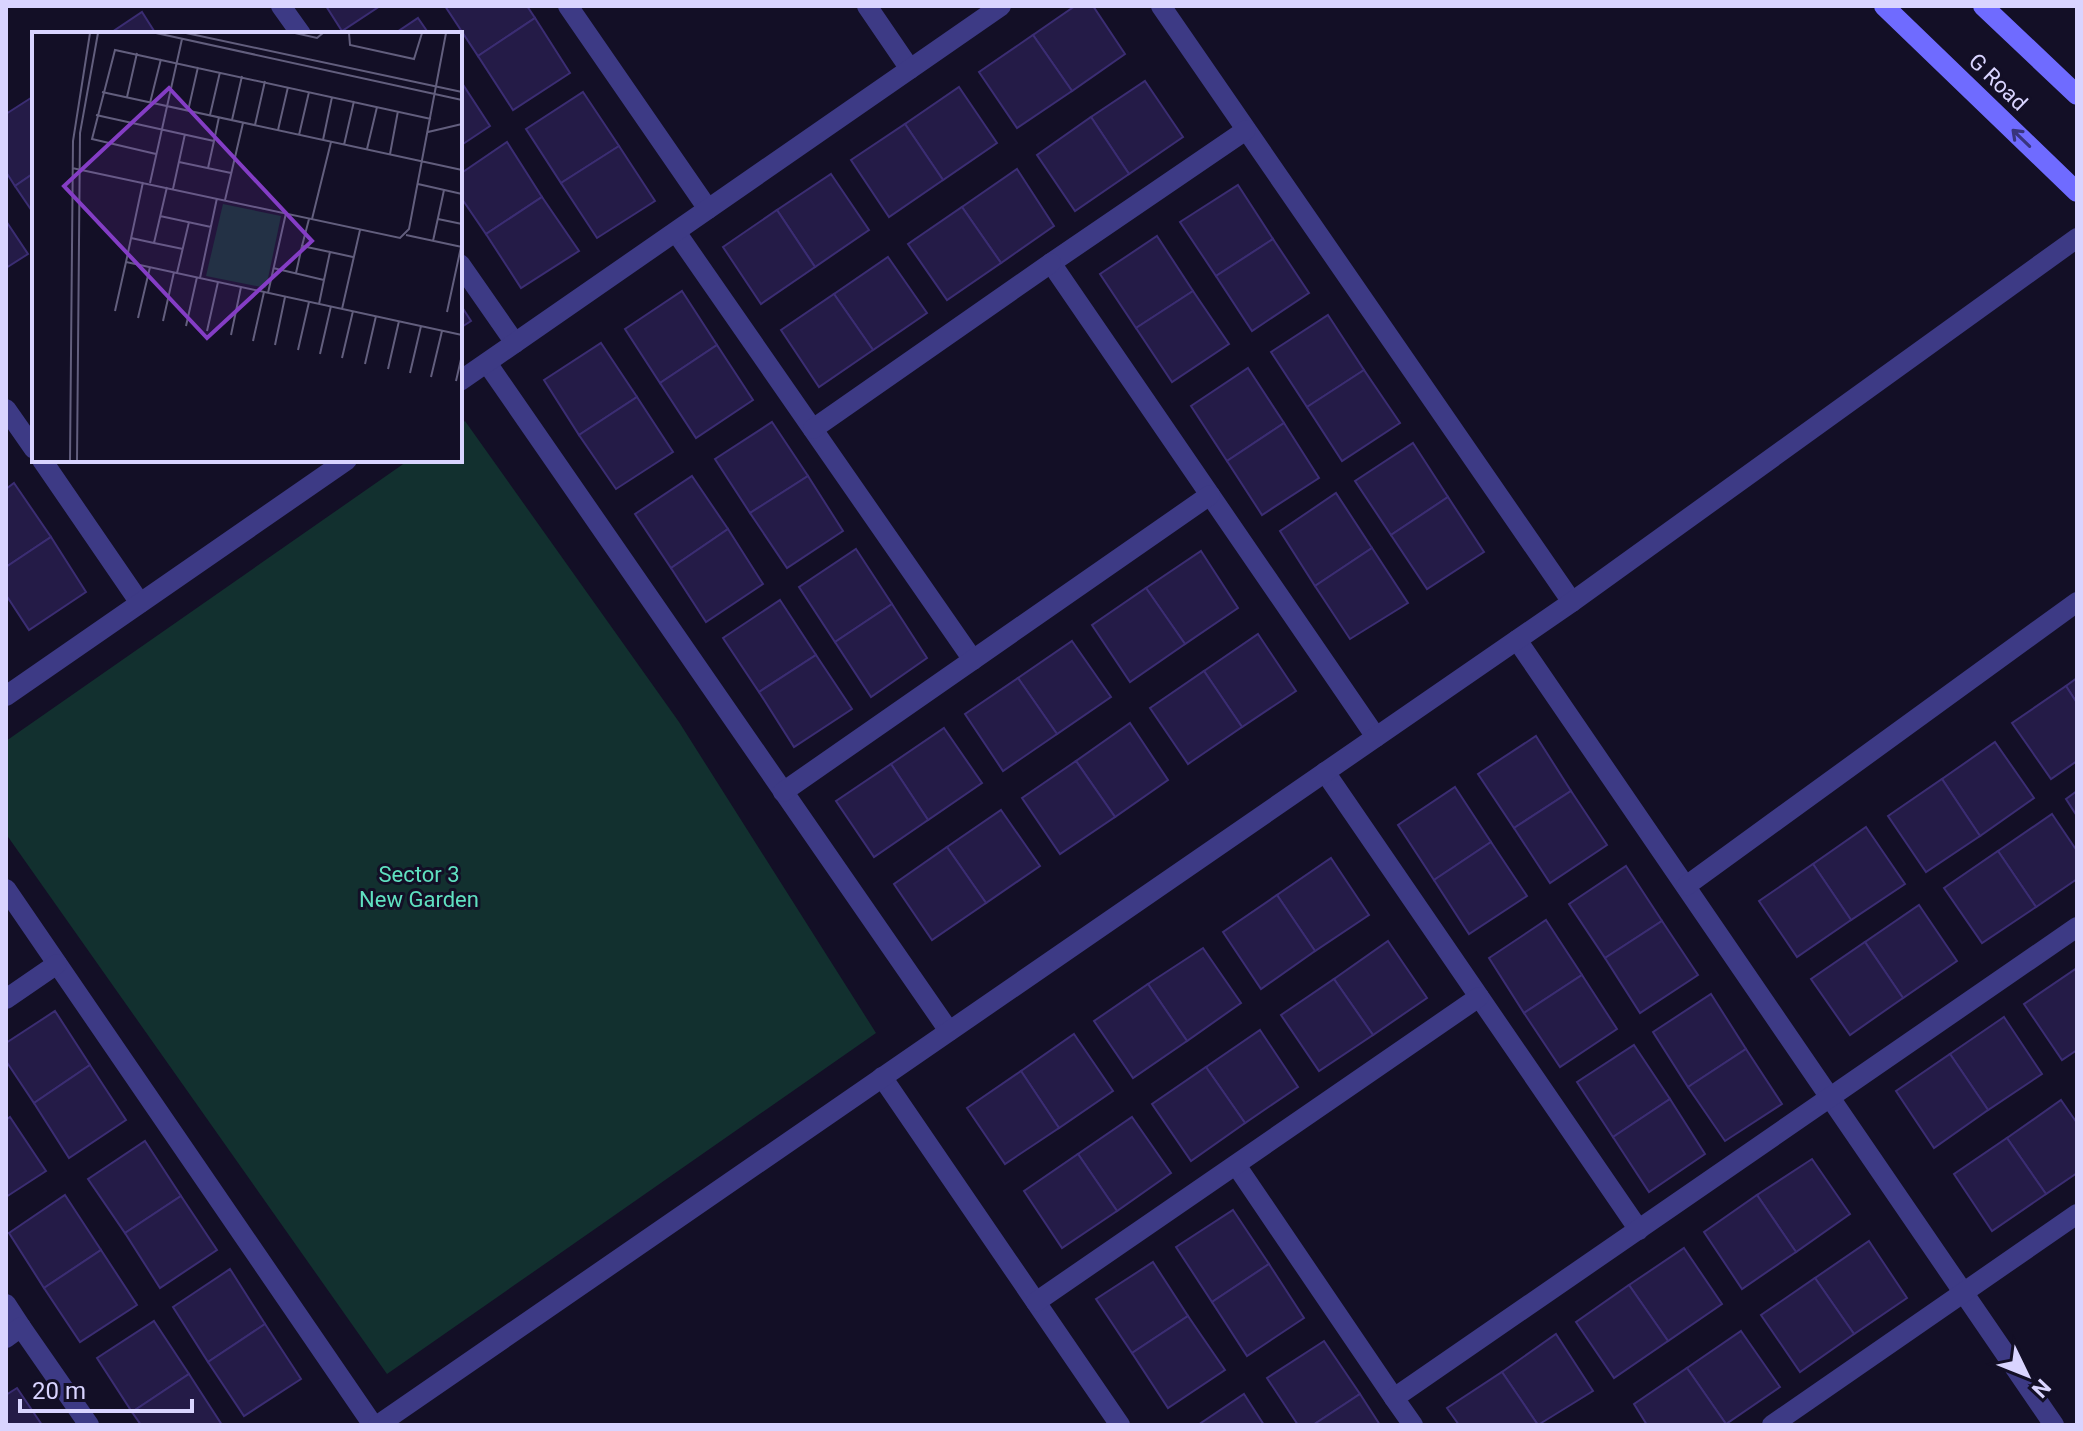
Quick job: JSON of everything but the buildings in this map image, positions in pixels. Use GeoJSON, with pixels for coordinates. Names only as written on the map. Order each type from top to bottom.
{"type":"FeatureCollection","features":[{"type":"Feature","properties":{"kind":"street"},"geometry":{"type":"LineString","coordinates":[[281,6],[300,32]]}},
{"type":"Feature","properties":{"kind":"street"},"geometry":{"type":"LineString","coordinates":[[568,6],[708,209]]}},
{"type":"Feature","properties":{"kind":"street"},"geometry":{"type":"LineString","coordinates":[[867,6],[910,69]]}},
{"type":"Feature","properties":{"kind":"street"},"geometry":{"type":"LineString","coordinates":[[462,380],[1001,6]]}},
{"type":"Feature","properties":{"kind":"street"},"geometry":{"type":"LineString","coordinates":[[1161,6],[1572,602]]}},
{"type":"Feature","properties":{"kind":"street","name":"G Road"},"geometry":{"type":"LineString","coordinates":[[1884,6],[2077,192]]}},
{"type":"Feature","properties":{"kind":"street","name":"G Road"},"geometry":{"type":"LineString","coordinates":[[1983,6],[2077,95]]}},
{"type":"Feature","properties":{"kind":"street"},"geometry":{"type":"LineString","coordinates":[[813,429],[1246,130]]}},
{"type":"Feature","properties":{"kind":"street"},"geometry":{"type":"LineString","coordinates":[[676,232],[973,660]]}},
{"type":"Feature","properties":{"kind":"street"},"geometry":{"type":"LineString","coordinates":[[6,889],[376,1425],[1572,602],[2077,238]]}},
{"type":"Feature","properties":{"kind":"street"},"geometry":{"type":"LineString","coordinates":[[1051,263],[1376,737]]}},
{"type":"Feature","properties":{"kind":"street"},"geometry":{"type":"LineString","coordinates":[[462,267],[515,343]]}},
{"type":"Feature","properties":{"kind":"street"},"geometry":{"type":"LineString","coordinates":[[487,363],[949,1031]]}},
{"type":"Feature","properties":{"kind":"street"},"geometry":{"type":"LineString","coordinates":[[6,409],[32,446]]}},
{"type":"Feature","properties":{"kind":"street"},"geometry":{"type":"LineString","coordinates":[[43,462],[140,603]]}},
{"type":"Feature","properties":{"kind":"street"},"geometry":{"type":"LineString","coordinates":[[6,696],[337,463]]}},
{"type":"Feature","properties":{"kind":"street"},"geometry":{"type":"LineString","coordinates":[[783,792],[1210,495]]}},
{"type":"Feature","properties":{"kind":"street"},"geometry":{"type":"LineString","coordinates":[[1686,886],[2077,602]]}},
{"type":"Feature","properties":{"kind":"street"},"geometry":{"type":"LineString","coordinates":[[1517,640],[2054,1425]]}},
{"type":"Feature","properties":{"kind":"street"},"geometry":{"type":"LineString","coordinates":[[1325,772],[1639,1230]]}},
{"type":"Feature","properties":{"kind":"street"},"geometry":{"type":"LineString","coordinates":[[1394,1398],[2077,927]]}},
{"type":"Feature","properties":{"kind":"street"},"geometry":{"type":"LineString","coordinates":[[6,999],[57,964]]}},
{"type":"Feature","properties":{"kind":"street"},"geometry":{"type":"LineString","coordinates":[[1036,1302],[1479,997]]}},
{"type":"Feature","properties":{"kind":"street"},"geometry":{"type":"LineString","coordinates":[[882,1077],[1120,1425]]}},
{"type":"Feature","properties":{"kind":"street"},"geometry":{"type":"LineString","coordinates":[[1236,1165],[1413,1425]]}},
{"type":"Feature","properties":{"kind":"street"},"geometry":{"type":"LineString","coordinates":[[1772,1425],[1794,1419],[1964,1292],[2077,1214]]}},
{"type":"Feature","properties":{"kind":"street"},"geometry":{"type":"LineString","coordinates":[[6,1304],[14,1332],[89,1425]]}},
{"type":"Feature","properties":{"kind":"green space","name":"Sector 3 New Garden"},"geometry":{"type":"Polygon","coordinates":[[[465,421],[679,722],[876,1033],[387,1374],[6,834],[6,741],[406,462],[462,462],[462,423],[465,421]]]}}]}
